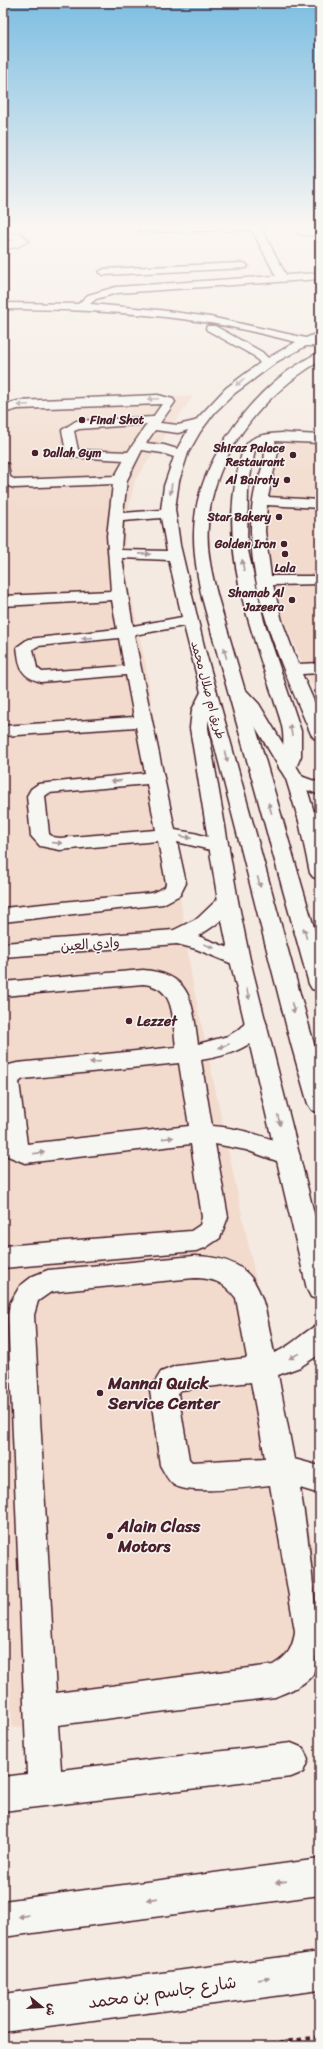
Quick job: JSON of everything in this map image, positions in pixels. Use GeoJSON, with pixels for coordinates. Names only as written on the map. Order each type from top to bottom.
{"type":"FeatureCollection","features":[{"type":"Feature","properties":{"kind":"street"},"geometry":{"type":"LineString","coordinates":[[189,323],[311,348]]}},
{"type":"Feature","properties":{"kind":"street"},"geometry":{"type":"LineString","coordinates":[[223,323],[253,329],[311,348]]}},
{"type":"Feature","properties":{"kind":"street"},"geometry":{"type":"LineString","coordinates":[[253,329],[290,327]]}},
{"type":"Feature","properties":{"kind":"street"},"geometry":{"type":"LineString","coordinates":[[210,328],[258,354],[267,362]]}},
{"type":"Feature","properties":{"kind":"street","name":"طريق ام صلال محمد"},"geometry":{"type":"LineString","coordinates":[[320,334],[295,371],[275,386],[228,445],[217,463],[209,483],[201,525],[201,548],[204,573],[320,984]]}},
{"type":"Feature","properties":{"kind":"street"},"geometry":{"type":"LineString","coordinates":[[266,378],[307,356],[311,348]]}},
{"type":"Feature","properties":{"kind":"street","name":"طريق ام صلال محمد"},"geometry":{"type":"LineString","coordinates":[[311,348],[267,362],[228,393],[200,424],[181,455],[172,481],[168,513],[176,558],[190,620],[302,1044],[320,1104]]}},
{"type":"Feature","properties":{"kind":"street"},"geometry":{"type":"LineString","coordinates":[[250,396],[251,406],[254,411]]}},
{"type":"Feature","properties":{"kind":"street"},"geometry":{"type":"LineString","coordinates":[[3,408],[18,405],[158,399],[167,401],[169,404],[135,451],[119,484],[115,518],[114,554],[118,589],[126,633],[176,883],[175,887],[168,895],[156,899],[3,915]]}},
{"type":"Feature","properties":{"kind":"street"},"geometry":{"type":"LineString","coordinates":[[181,455],[164,448],[108,454],[79,455],[73,453],[68,430],[76,426],[106,432],[154,423],[178,429],[200,424]]}},
{"type":"Feature","properties":{"kind":"street"},"geometry":{"type":"LineString","coordinates":[[106,432],[108,454]]}},
{"type":"Feature","properties":{"kind":"street"},"geometry":{"type":"LineString","coordinates":[[291,774],[292,731],[256,621],[249,594],[240,546],[239,522],[241,489],[250,448],[256,442],[268,438],[287,436],[320,439]]}},
{"type":"Feature","properties":{"kind":"street"},"geometry":{"type":"LineString","coordinates":[[268,438],[271,444],[272,452],[260,501],[260,557],[265,582],[292,669],[320,734]]}},
{"type":"Feature","properties":{"kind":"street"},"geometry":{"type":"LineString","coordinates":[[3,467],[4,479],[14,484],[119,484]]}},
{"type":"Feature","properties":{"kind":"street"},"geometry":{"type":"LineString","coordinates":[[3,493],[119,484]]}},
{"type":"Feature","properties":{"kind":"street"},"geometry":{"type":"LineString","coordinates":[[260,501],[320,504]]}},
{"type":"Feature","properties":{"kind":"street"},"geometry":{"type":"LineString","coordinates":[[115,518],[168,513]]}},
{"type":"Feature","properties":{"kind":"street"},"geometry":{"type":"LineString","coordinates":[[114,554],[154,554],[176,558]]}},
{"type":"Feature","properties":{"kind":"street"},"geometry":{"type":"LineString","coordinates":[[265,582],[320,580]]}},
{"type":"Feature","properties":{"kind":"street"},"geometry":{"type":"LineString","coordinates":[[3,591],[118,589]]}},
{"type":"Feature","properties":{"kind":"street"},"geometry":{"type":"LineString","coordinates":[[3,601],[118,589]]}},
{"type":"Feature","properties":{"kind":"street"},"geometry":{"type":"LineString","coordinates":[[133,670],[48,677],[35,675],[29,670],[25,647],[30,643],[126,633],[190,620]]}},
{"type":"Feature","properties":{"kind":"street"},"geometry":{"type":"LineString","coordinates":[[292,669],[320,668]]}},
{"type":"Feature","properties":{"kind":"street"},"geometry":{"type":"LineString","coordinates":[[236,690],[253,708],[291,774],[314,818],[320,873]]}},
{"type":"Feature","properties":{"kind":"street"},"geometry":{"type":"LineString","coordinates":[[209,692],[200,710],[199,728],[228,901],[240,960],[320,1289]]}},
{"type":"Feature","properties":{"kind":"street"},"geometry":{"type":"LineString","coordinates":[[3,731],[144,722]]}},
{"type":"Feature","properties":{"kind":"street"},"geometry":{"type":"LineString","coordinates":[[291,774],[320,790]]}},
{"type":"Feature","properties":{"kind":"street"},"geometry":{"type":"LineString","coordinates":[[155,778],[44,788],[37,793],[36,796],[38,832],[42,839],[60,844],[166,835],[187,838],[219,846]]}},
{"type":"Feature","properties":{"kind":"street","name":"وادي العين"},"geometry":{"type":"LineString","coordinates":[[3,950],[177,937],[190,932],[212,918],[228,901]]}},
{"type":"Feature","properties":{"kind":"street","name":"وادي العين"},"geometry":{"type":"LineString","coordinates":[[177,937],[210,946],[240,960]]}},
{"type":"Feature","properties":{"kind":"street"},"geometry":{"type":"LineString","coordinates":[[3,989],[143,977],[163,981],[171,985],[180,998],[215,1216],[211,1231],[196,1241],[186,1243],[3,1257]]}},
{"type":"Feature","properties":{"kind":"street"},"geometry":{"type":"LineString","coordinates":[[256,1025],[249,1034],[236,1042],[220,1048],[190,1054],[17,1071],[8,1082],[16,1150],[25,1154],[202,1134],[224,1134],[246,1139],[288,1156]]}},
{"type":"Feature","properties":{"kind":"street"},"geometry":{"type":"LineString","coordinates":[[41,1711],[275,1681],[287,1676],[298,1668],[306,1658],[310,1645],[311,1631],[250,1298],[245,1288],[238,1280],[229,1273],[217,1268],[194,1267],[48,1281],[31,1290],[25,1298],[22,1306],[21,1315],[41,1711],[45,1789]]}},
{"type":"Feature","properties":{"kind":"street"},"geometry":{"type":"LineString","coordinates":[[320,1336],[305,1350],[286,1361],[263,1367],[183,1377],[171,1381],[164,1390],[175,1465],[178,1471],[190,1477],[282,1470],[320,1480]]}},
{"type":"Feature","properties":{"kind":"street"},"geometry":{"type":"LineString","coordinates":[[3,1794],[291,1760]]}},
{"type":"Feature","properties":{"kind":"street"},"geometry":{"type":"LineString","coordinates":[[3,1919],[320,1877]]}},
{"type":"Feature","properties":{"kind":"street","name":"شارع جاسم بن محمد"},"geometry":{"type":"LineString","coordinates":[[3,2013],[320,1971]]}},
{"type":"Feature","properties":{"kind":"path"},"geometry":{"type":"LineString","coordinates":[[253,2046],[320,2037]]}},
{"type":"Feature","properties":{"kind":"shaded area"},"geometry":{"type":"Polygon","coordinates":[[[193,396],[135,480],[125,523],[126,571],[146,666],[192,980],[320,1580],[320,1679],[12,1728],[3,1475],[3,403],[193,396]]]}},
{"type":"Feature","properties":{"kind":"shaded area"},"geometry":{"type":"Polygon","coordinates":[[[288,439],[320,442],[320,486],[314,507],[320,535],[320,703],[269,587],[257,502],[288,439]]]}},
{"type":"Feature","properties":{"kind":"place","name":"Final Shot"},"geometry":{"type":"Point","coordinates":[82,420]}},
{"type":"Feature","properties":{"kind":"place","name":"Dallah Gym"},"geometry":{"type":"Point","coordinates":[35,453]}},
{"type":"Feature","properties":{"kind":"place","name":"Shiraz Palace Restaurant"},"geometry":{"type":"Point","coordinates":[293,455]}},
{"type":"Feature","properties":{"kind":"place","name":"Al Bairoty"},"geometry":{"type":"Point","coordinates":[287,480]}},
{"type":"Feature","properties":{"kind":"place","name":"Star Bakery"},"geometry":{"type":"Point","coordinates":[279,517]}},
{"type":"Feature","properties":{"kind":"place","name":"Golden Iron"},"geometry":{"type":"Point","coordinates":[284,544]}},
{"type":"Feature","properties":{"kind":"place","name":"Lala"},"geometry":{"type":"Point","coordinates":[285,554]}},
{"type":"Feature","properties":{"kind":"place","name":"Shamab Al Jazeera"},"geometry":{"type":"Point","coordinates":[292,600]}},
{"type":"Feature","properties":{"kind":"place","name":"Lezzet"},"geometry":{"type":"Point","coordinates":[129,1021]}},
{"type":"Feature","properties":{"kind":"place","name":"Mannai Quick Service Center"},"geometry":{"type":"Point","coordinates":[100,1393]}},
{"type":"Feature","properties":{"kind":"place","name":"Alain Class Motors"},"geometry":{"type":"Point","coordinates":[110,1536]}}]}
